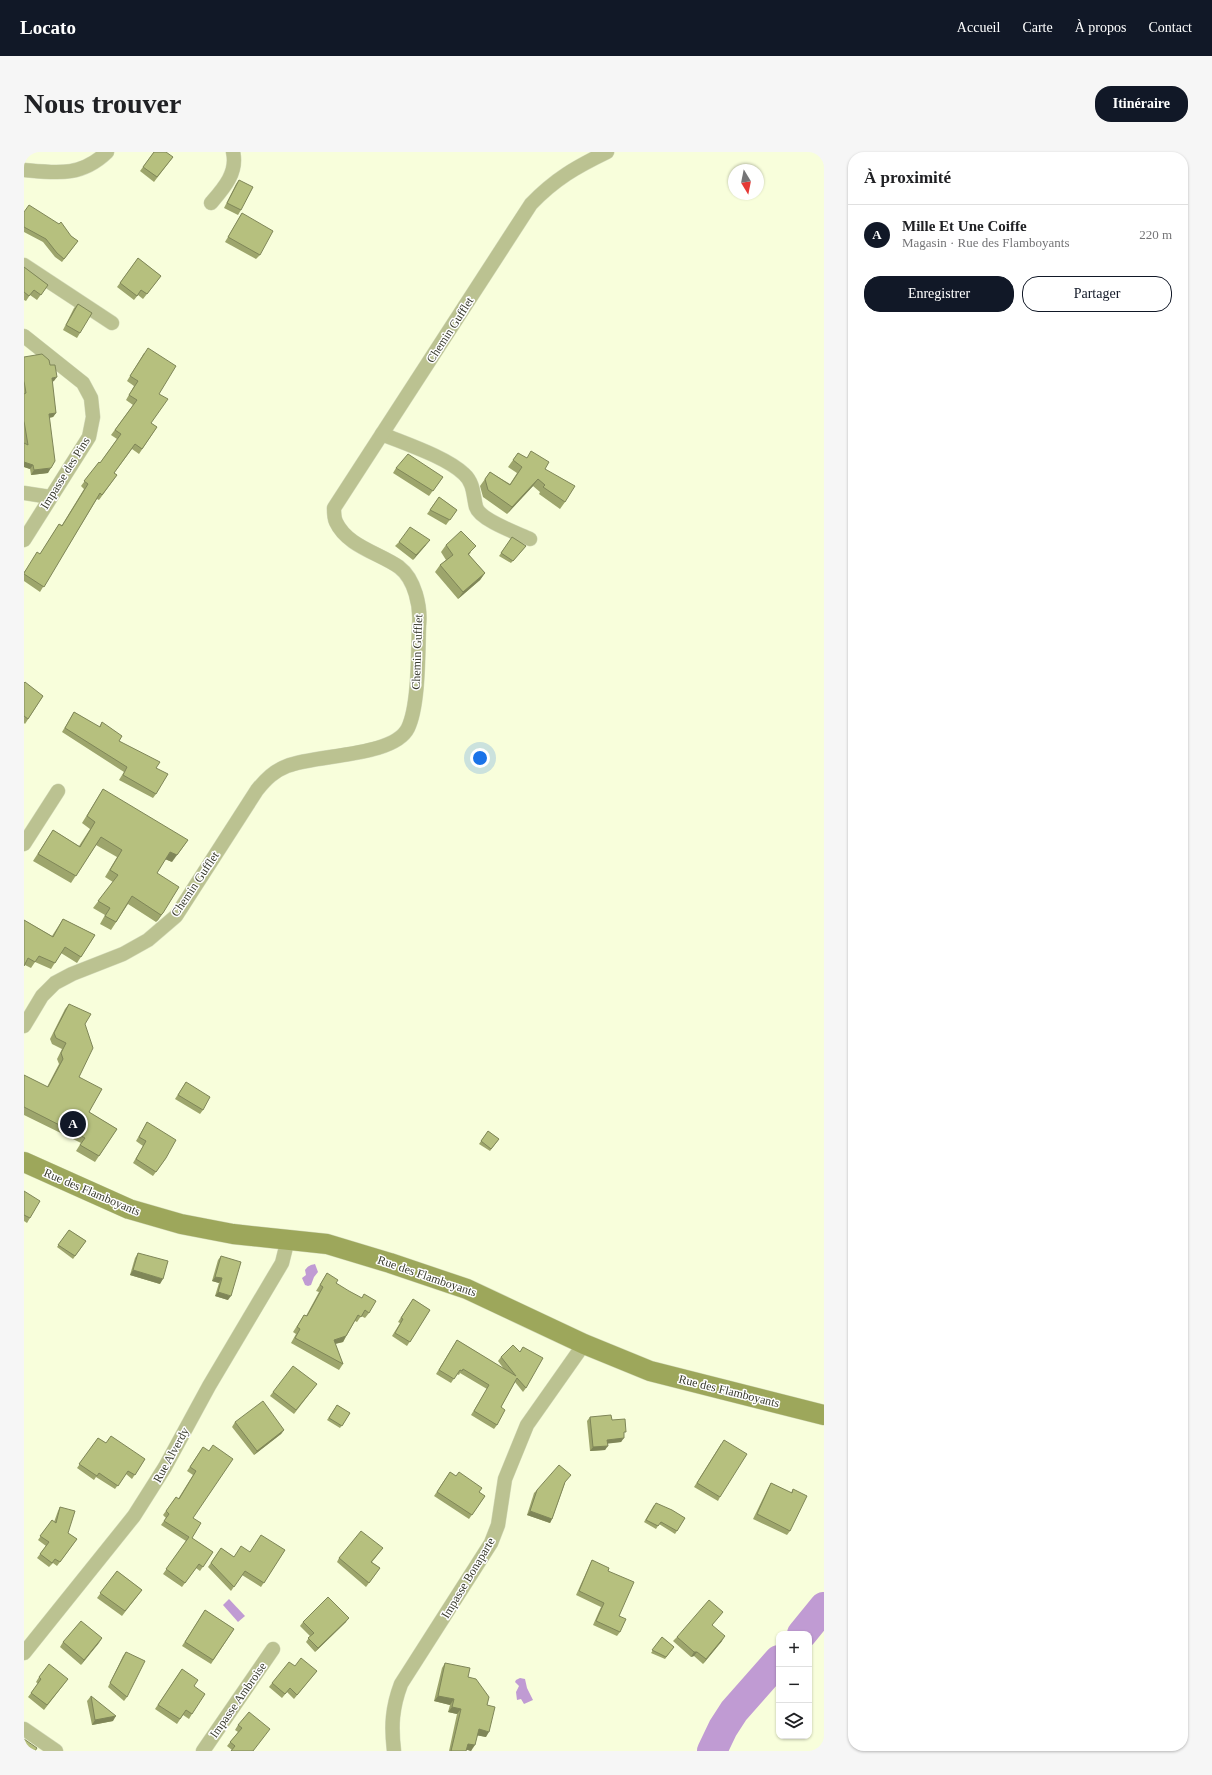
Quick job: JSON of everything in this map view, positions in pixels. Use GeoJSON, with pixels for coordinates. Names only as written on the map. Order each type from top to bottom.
{"type":"FeatureCollection","features":[{"type":"Feature","properties":{"kind":"main road","name":"Rue des Flamboyants"},"geometry":{"type":"LineString","coordinates":[[24,1162],[129,1210],[181,1224],[225,1233],[327,1244],[346,1249],[460,1286],[584,1344],[650,1371],[824,1415]]}},
{"type":"Feature","properties":{"kind":"street"},"geometry":{"type":"LineString","coordinates":[[24,170],[62,173],[81,169],[99,160],[107,152]]}},
{"type":"Feature","properties":{"kind":"street"},"geometry":{"type":"LineString","coordinates":[[211,203],[228,182],[235,160],[233,152]]}},
{"type":"Feature","properties":{"kind":"street","name":"Chemin Gufflet"},"geometry":{"type":"LineString","coordinates":[[24,1026],[42,996],[55,983],[72,974],[123,954],[148,940],[176,916],[257,790],[271,774],[300,761],[368,751],[391,744],[401,737],[408,728],[415,703],[420,621],[417,599],[410,581],[400,568],[351,540],[342,532],[335,521],[334,508],[531,204],[546,188],[562,175],[607,152]]}},
{"type":"Feature","properties":{"kind":"street"},"geometry":{"type":"LineString","coordinates":[[24,264],[112,322]]}},
{"type":"Feature","properties":{"kind":"street","name":"Impasse des Pins"},"geometry":{"type":"LineString","coordinates":[[24,336],[83,383],[91,398],[93,417],[89,437],[24,540]]}},
{"type":"Feature","properties":{"kind":"street"},"geometry":{"type":"LineString","coordinates":[[382,434],[442,460],[464,474],[472,483],[476,508],[482,516],[530,539]]}},
{"type":"Feature","properties":{"kind":"street"},"geometry":{"type":"LineString","coordinates":[[24,493],[50,497]]}},
{"type":"Feature","properties":{"kind":"street"},"geometry":{"type":"LineString","coordinates":[[24,844],[58,792]]}},
{"type":"Feature","properties":{"kind":"street","name":"Rue Alverdy"},"geometry":{"type":"LineString","coordinates":[[24,1653],[134,1516],[162,1474],[209,1386],[282,1263],[288,1240]]}},
{"type":"Feature","properties":{"kind":"street","name":"Impasse Bonaparte"},"geometry":{"type":"LineString","coordinates":[[394,1751],[392,1720],[394,1702],[401,1684],[491,1543],[498,1525],[505,1479],[527,1425],[584,1344]]}},
{"type":"Feature","properties":{"kind":"street","name":"Impasse Ambroise"},"geometry":{"type":"LineString","coordinates":[[202,1751],[274,1649]]}},
{"type":"Feature","properties":{"kind":"street"},"geometry":{"type":"LineString","coordinates":[[24,1729],[56,1751]]}},
{"type":"Feature","properties":{"kind":"shaded area"},"geometry":{"type":"Polygon","coordinates":[[[315,1264],[318,1272],[311,1285],[305,1285],[302,1278],[306,1275],[305,1270],[309,1266],[315,1264]]]}},
{"type":"Feature","properties":{"kind":"shaded area"},"geometry":{"type":"Polygon","coordinates":[[[229,1599],[245,1616],[238,1622],[223,1605],[229,1599]]]}},
{"type":"Feature","properties":{"kind":"shaded area"},"geometry":{"type":"Polygon","coordinates":[[[520,1678],[525,1679],[527,1688],[533,1700],[524,1704],[521,1699],[517,1700],[516,1692],[519,1686],[515,1682],[520,1678]]]}},
{"type":"Feature","properties":{"kind":"building"},"geometry":{"type":"Polygon","coordinates":[[[154,152],[166,152],[173,157],[157,177],[143,167],[154,152]]]}},
{"type":"Feature","properties":{"kind":"building"},"geometry":{"type":"Polygon","coordinates":[[[239,180],[253,187],[241,210],[227,203],[239,180]]]}},
{"type":"Feature","properties":{"kind":"building"},"geometry":{"type":"Polygon","coordinates":[[[29,205],[59,224],[61,222],[71,236],[78,241],[64,259],[46,239],[24,227],[24,212],[29,205]]]}},
{"type":"Feature","properties":{"kind":"building"},"geometry":{"type":"Polygon","coordinates":[[[242,213],[273,231],[260,255],[228,237],[242,213]]]}},
{"type":"Feature","properties":{"kind":"building"},"geometry":{"type":"Polygon","coordinates":[[[138,258],[161,276],[147,294],[141,290],[137,296],[120,283],[138,258]]]}},
{"type":"Feature","properties":{"kind":"building"},"geometry":{"type":"Polygon","coordinates":[[[24,267],[48,285],[41,295],[34,290],[29,296],[24,292],[24,267]]]}},
{"type":"Feature","properties":{"kind":"building"},"geometry":{"type":"Polygon","coordinates":[[[78,304],[92,313],[80,333],[66,325],[78,304]]]}},
{"type":"Feature","properties":{"kind":"building"},"geometry":{"type":"Polygon","coordinates":[[[148,348],[176,366],[159,394],[168,399],[151,423],[157,427],[142,449],[135,444],[114,473],[117,475],[102,495],[100,493],[44,587],[24,573],[37,552],[40,554],[59,524],[62,526],[88,484],[84,481],[99,462],[100,463],[121,434],[115,430],[137,400],[129,395],[138,381],[130,376],[148,348]]]}},
{"type":"Feature","properties":{"kind":"building"},"geometry":{"type":"Polygon","coordinates":[[[42,354],[49,360],[50,365],[55,365],[57,377],[52,378],[56,413],[49,414],[55,461],[51,468],[34,470],[33,465],[24,462],[24,443],[28,445],[24,421],[24,394],[26,393],[24,381],[24,357],[42,354]]]}},
{"type":"Feature","properties":{"kind":"building"},"geometry":{"type":"Polygon","coordinates":[[[531,451],[549,462],[545,469],[575,486],[565,502],[543,487],[545,485],[538,479],[512,507],[488,490],[485,479],[490,472],[510,485],[522,467],[513,460],[518,453],[527,458],[531,451]]]}},
{"type":"Feature","properties":{"kind":"building"},"geometry":{"type":"Polygon","coordinates":[[[408,454],[443,477],[433,491],[396,468],[408,454]]]}},
{"type":"Feature","properties":{"kind":"building"},"geometry":{"type":"Polygon","coordinates":[[[439,497],[457,510],[450,520],[430,510],[439,497]]]}},
{"type":"Feature","properties":{"kind":"building"},"geometry":{"type":"Polygon","coordinates":[[[410,527],[430,540],[416,555],[399,542],[410,527]]]}},
{"type":"Feature","properties":{"kind":"building"},"geometry":{"type":"Polygon","coordinates":[[[461,531],[476,546],[468,554],[485,573],[463,592],[440,565],[453,555],[446,545],[461,531]]]}},
{"type":"Feature","properties":{"kind":"building"},"geometry":{"type":"Polygon","coordinates":[[[512,537],[526,546],[513,561],[501,553],[512,537]]]}},
{"type":"Feature","properties":{"kind":"building"},"geometry":{"type":"Polygon","coordinates":[[[25,682],[43,696],[28,719],[24,716],[25,682]]]}},
{"type":"Feature","properties":{"kind":"building"},"geometry":{"type":"Polygon","coordinates":[[[74,712],[100,727],[102,722],[122,736],[119,741],[160,762],[156,768],[168,774],[156,794],[123,775],[127,767],[65,728],[74,712]]]}},
{"type":"Feature","properties":{"kind":"building"},"geometry":{"type":"Polygon","coordinates":[[[103,789],[188,840],[177,855],[170,852],[157,873],[179,887],[161,915],[132,896],[116,922],[105,916],[110,908],[98,901],[118,875],[110,870],[122,850],[101,837],[76,876],[38,854],[53,830],[80,847],[95,822],[87,816],[103,789]]]}},
{"type":"Feature","properties":{"kind":"building"},"geometry":{"type":"Polygon","coordinates":[[[63,919],[95,935],[81,957],[65,947],[55,963],[39,956],[35,962],[28,958],[24,966],[24,920],[53,937],[63,919]]]}},
{"type":"Feature","properties":{"kind":"building"},"geometry":{"type":"Polygon","coordinates":[[[69,1004],[91,1014],[85,1024],[93,1048],[79,1077],[102,1089],[89,1112],[117,1129],[99,1156],[80,1145],[85,1138],[24,1107],[24,1075],[48,1087],[63,1059],[61,1053],[66,1043],[56,1038],[54,1033],[69,1004]]]}},
{"type":"Feature","properties":{"kind":"building"},"geometry":{"type":"Polygon","coordinates":[[[186,1082],[210,1097],[203,1110],[178,1095],[186,1082]]]}},
{"type":"Feature","properties":{"kind":"building"},"geometry":{"type":"Polygon","coordinates":[[[147,1122],[176,1140],[156,1172],[136,1159],[146,1141],[139,1137],[147,1122]]]}},
{"type":"Feature","properties":{"kind":"building"},"geometry":{"type":"Polygon","coordinates":[[[488,1131],[499,1139],[491,1149],[481,1141],[488,1131]]]}},
{"type":"Feature","properties":{"kind":"building"},"geometry":{"type":"Polygon","coordinates":[[[24,1191],[40,1201],[30,1218],[24,1215],[24,1191]]]}},
{"type":"Feature","properties":{"kind":"building"},"geometry":{"type":"Polygon","coordinates":[[[69,1230],[86,1241],[75,1256],[58,1245],[69,1230]]]}},
{"type":"Feature","properties":{"kind":"building"},"geometry":{"type":"Polygon","coordinates":[[[138,1253],[168,1261],[163,1279],[133,1270],[138,1253]]]}},
{"type":"Feature","properties":{"kind":"building"},"geometry":{"type":"Polygon","coordinates":[[[221,1256],[241,1262],[231,1296],[218,1292],[222,1278],[215,1277],[221,1256]]]}},
{"type":"Feature","properties":{"kind":"building"},"geometry":{"type":"Polygon","coordinates":[[[327,1273],[338,1280],[336,1283],[349,1291],[362,1298],[364,1294],[376,1301],[369,1313],[365,1310],[361,1317],[358,1315],[346,1336],[334,1340],[343,1364],[295,1338],[300,1329],[297,1327],[304,1315],[307,1316],[323,1287],[320,1285],[327,1273]]]}},
{"type":"Feature","properties":{"kind":"building"},"geometry":{"type":"Polygon","coordinates":[[[413,1299],[430,1310],[410,1342],[395,1333],[403,1319],[401,1318],[413,1299]]]}},
{"type":"Feature","properties":{"kind":"building"},"geometry":{"type":"Polygon","coordinates":[[[457,1340],[516,1376],[501,1357],[513,1345],[520,1352],[523,1347],[543,1358],[526,1388],[517,1378],[501,1407],[505,1410],[497,1425],[474,1411],[489,1385],[463,1369],[462,1371],[460,1370],[454,1379],[439,1370],[457,1340]]]}},
{"type":"Feature","properties":{"kind":"building"},"geometry":{"type":"Polygon","coordinates":[[[293,1366],[317,1384],[296,1410],[273,1392],[293,1366]]]}},
{"type":"Feature","properties":{"kind":"building"},"geometry":{"type":"Polygon","coordinates":[[[263,1401],[284,1430],[257,1451],[235,1422],[263,1401]]]}},
{"type":"Feature","properties":{"kind":"building"},"geometry":{"type":"Polygon","coordinates":[[[337,1405],[350,1413],[342,1426],[329,1418],[337,1405]]]}},
{"type":"Feature","properties":{"kind":"building"},"geometry":{"type":"Polygon","coordinates":[[[611,1415],[612,1420],[625,1419],[626,1432],[624,1432],[624,1438],[607,1440],[608,1446],[593,1447],[590,1417],[611,1415]]]}},
{"type":"Feature","properties":{"kind":"building"},"geometry":{"type":"Polygon","coordinates":[[[111,1436],[145,1459],[135,1475],[128,1471],[118,1486],[99,1473],[97,1476],[79,1464],[98,1438],[106,1443],[111,1436]]]}},
{"type":"Feature","properties":{"kind":"building"},"geometry":{"type":"Polygon","coordinates":[[[724,1440],[747,1454],[720,1497],[697,1483],[724,1440]]]}},
{"type":"Feature","properties":{"kind":"building"},"geometry":{"type":"Polygon","coordinates":[[[213,1445],[233,1459],[193,1518],[201,1523],[192,1538],[213,1552],[203,1567],[199,1564],[185,1583],[166,1569],[189,1537],[164,1521],[169,1514],[166,1511],[176,1497],[179,1499],[196,1471],[190,1467],[203,1447],[209,1451],[213,1445]]]}},
{"type":"Feature","properties":{"kind":"building"},"geometry":{"type":"Polygon","coordinates":[[[559,1465],[571,1475],[565,1482],[552,1519],[530,1511],[537,1490],[559,1465]]]}},
{"type":"Feature","properties":{"kind":"building"},"geometry":{"type":"Polygon","coordinates":[[[450,1472],[456,1476],[459,1472],[482,1488],[479,1492],[485,1496],[472,1515],[437,1492],[450,1472]]]}},
{"type":"Feature","properties":{"kind":"building"},"geometry":{"type":"Polygon","coordinates":[[[771,1483],[792,1493],[793,1489],[807,1496],[790,1531],[757,1514],[771,1483]]]}},
{"type":"Feature","properties":{"kind":"building"},"geometry":{"type":"Polygon","coordinates":[[[656,1503],[685,1518],[677,1531],[661,1522],[658,1526],[646,1520],[656,1503]]]}},
{"type":"Feature","properties":{"kind":"building"},"geometry":{"type":"Polygon","coordinates":[[[60,1507],[75,1511],[68,1533],[77,1539],[60,1562],[55,1559],[52,1563],[40,1554],[49,1542],[40,1536],[52,1520],[56,1523],[60,1507]]]}},
{"type":"Feature","properties":{"kind":"building"},"geometry":{"type":"Polygon","coordinates":[[[361,1531],[383,1548],[371,1562],[380,1568],[369,1583],[339,1558],[361,1531]]]}},
{"type":"Feature","properties":{"kind":"building"},"geometry":{"type":"Polygon","coordinates":[[[261,1535],[285,1550],[264,1583],[245,1571],[234,1587],[211,1563],[221,1548],[234,1557],[241,1546],[250,1552],[261,1535]]]}},
{"type":"Feature","properties":{"kind":"building"},"geometry":{"type":"Polygon","coordinates":[[[592,1560],[609,1568],[608,1571],[634,1582],[619,1616],[626,1619],[620,1632],[596,1621],[604,1603],[579,1591],[592,1560]]]}},
{"type":"Feature","properties":{"kind":"building"},"geometry":{"type":"Polygon","coordinates":[[[117,1571],[142,1590],[125,1611],[100,1593],[117,1571]]]}},
{"type":"Feature","properties":{"kind":"building"},"geometry":{"type":"Polygon","coordinates":[[[328,1597],[349,1618],[318,1648],[308,1638],[314,1633],[303,1622],[328,1597]]]}},
{"type":"Feature","properties":{"kind":"building"},"geometry":{"type":"Polygon","coordinates":[[[709,1600],[723,1612],[712,1625],[725,1636],[706,1659],[697,1652],[694,1652],[677,1637],[709,1600]]]}},
{"type":"Feature","properties":{"kind":"building"},"geometry":{"type":"Polygon","coordinates":[[[205,1610],[234,1629],[213,1660],[185,1642],[205,1610]]]}},
{"type":"Feature","properties":{"kind":"building"},"geometry":{"type":"Polygon","coordinates":[[[81,1621],[102,1638],[84,1660],[63,1642],[81,1621]]]}},
{"type":"Feature","properties":{"kind":"building"},"geometry":{"type":"Polygon","coordinates":[[[662,1637],[674,1647],[666,1657],[652,1650],[662,1637]]]}},
{"type":"Feature","properties":{"kind":"building"},"geometry":{"type":"Polygon","coordinates":[[[126,1652],[145,1661],[127,1697],[110,1683],[126,1652]]]}},
{"type":"Feature","properties":{"kind":"building"},"geometry":{"type":"Polygon","coordinates":[[[301,1658],[317,1671],[297,1695],[290,1688],[285,1694],[272,1683],[289,1662],[295,1666],[301,1658]]]}},
{"type":"Feature","properties":{"kind":"building"},"geometry":{"type":"Polygon","coordinates":[[[445,1663],[470,1668],[468,1677],[476,1679],[489,1697],[487,1705],[495,1707],[489,1732],[479,1729],[475,1745],[468,1744],[466,1751],[451,1751],[461,1709],[452,1707],[454,1699],[438,1696],[445,1663]]]}},
{"type":"Feature","properties":{"kind":"building"},"geometry":{"type":"Polygon","coordinates":[[[49,1664],[68,1679],[47,1705],[31,1693],[41,1679],[39,1677],[49,1664]]]}},
{"type":"Feature","properties":{"kind":"building"},"geometry":{"type":"Polygon","coordinates":[[[182,1669],[198,1680],[194,1686],[205,1694],[192,1714],[186,1710],[180,1719],[158,1705],[182,1669]]]}},
{"type":"Feature","properties":{"kind":"building"},"geometry":{"type":"Polygon","coordinates":[[[91,1696],[116,1716],[95,1720],[91,1696]]]}},
{"type":"Feature","properties":{"kind":"building"},"geometry":{"type":"Polygon","coordinates":[[[249,1712],[270,1729],[253,1751],[231,1751],[235,1746],[230,1742],[242,1728],[238,1725],[249,1712]]]}},
{"type":"Feature","properties":{"kind":"building"},"geometry":{"type":"Polygon","coordinates":[[[24,1739],[37,1748],[35,1751],[24,1751],[24,1739]]]}},
{"type":"Feature","properties":{"kind":"waterway"},"geometry":{"type":"LineString","coordinates":[[804,1631],[824,1607]]}},
{"type":"Feature","properties":{"kind":"waterway"},"geometry":{"type":"LineString","coordinates":[[712,1751],[723,1728],[734,1711],[776,1663]]}},
{"type":"Feature","properties":{"kind":"place","name":"Mille Et Une Coiffe"},"geometry":{"type":"Point","coordinates":[73,1124]}}]}
